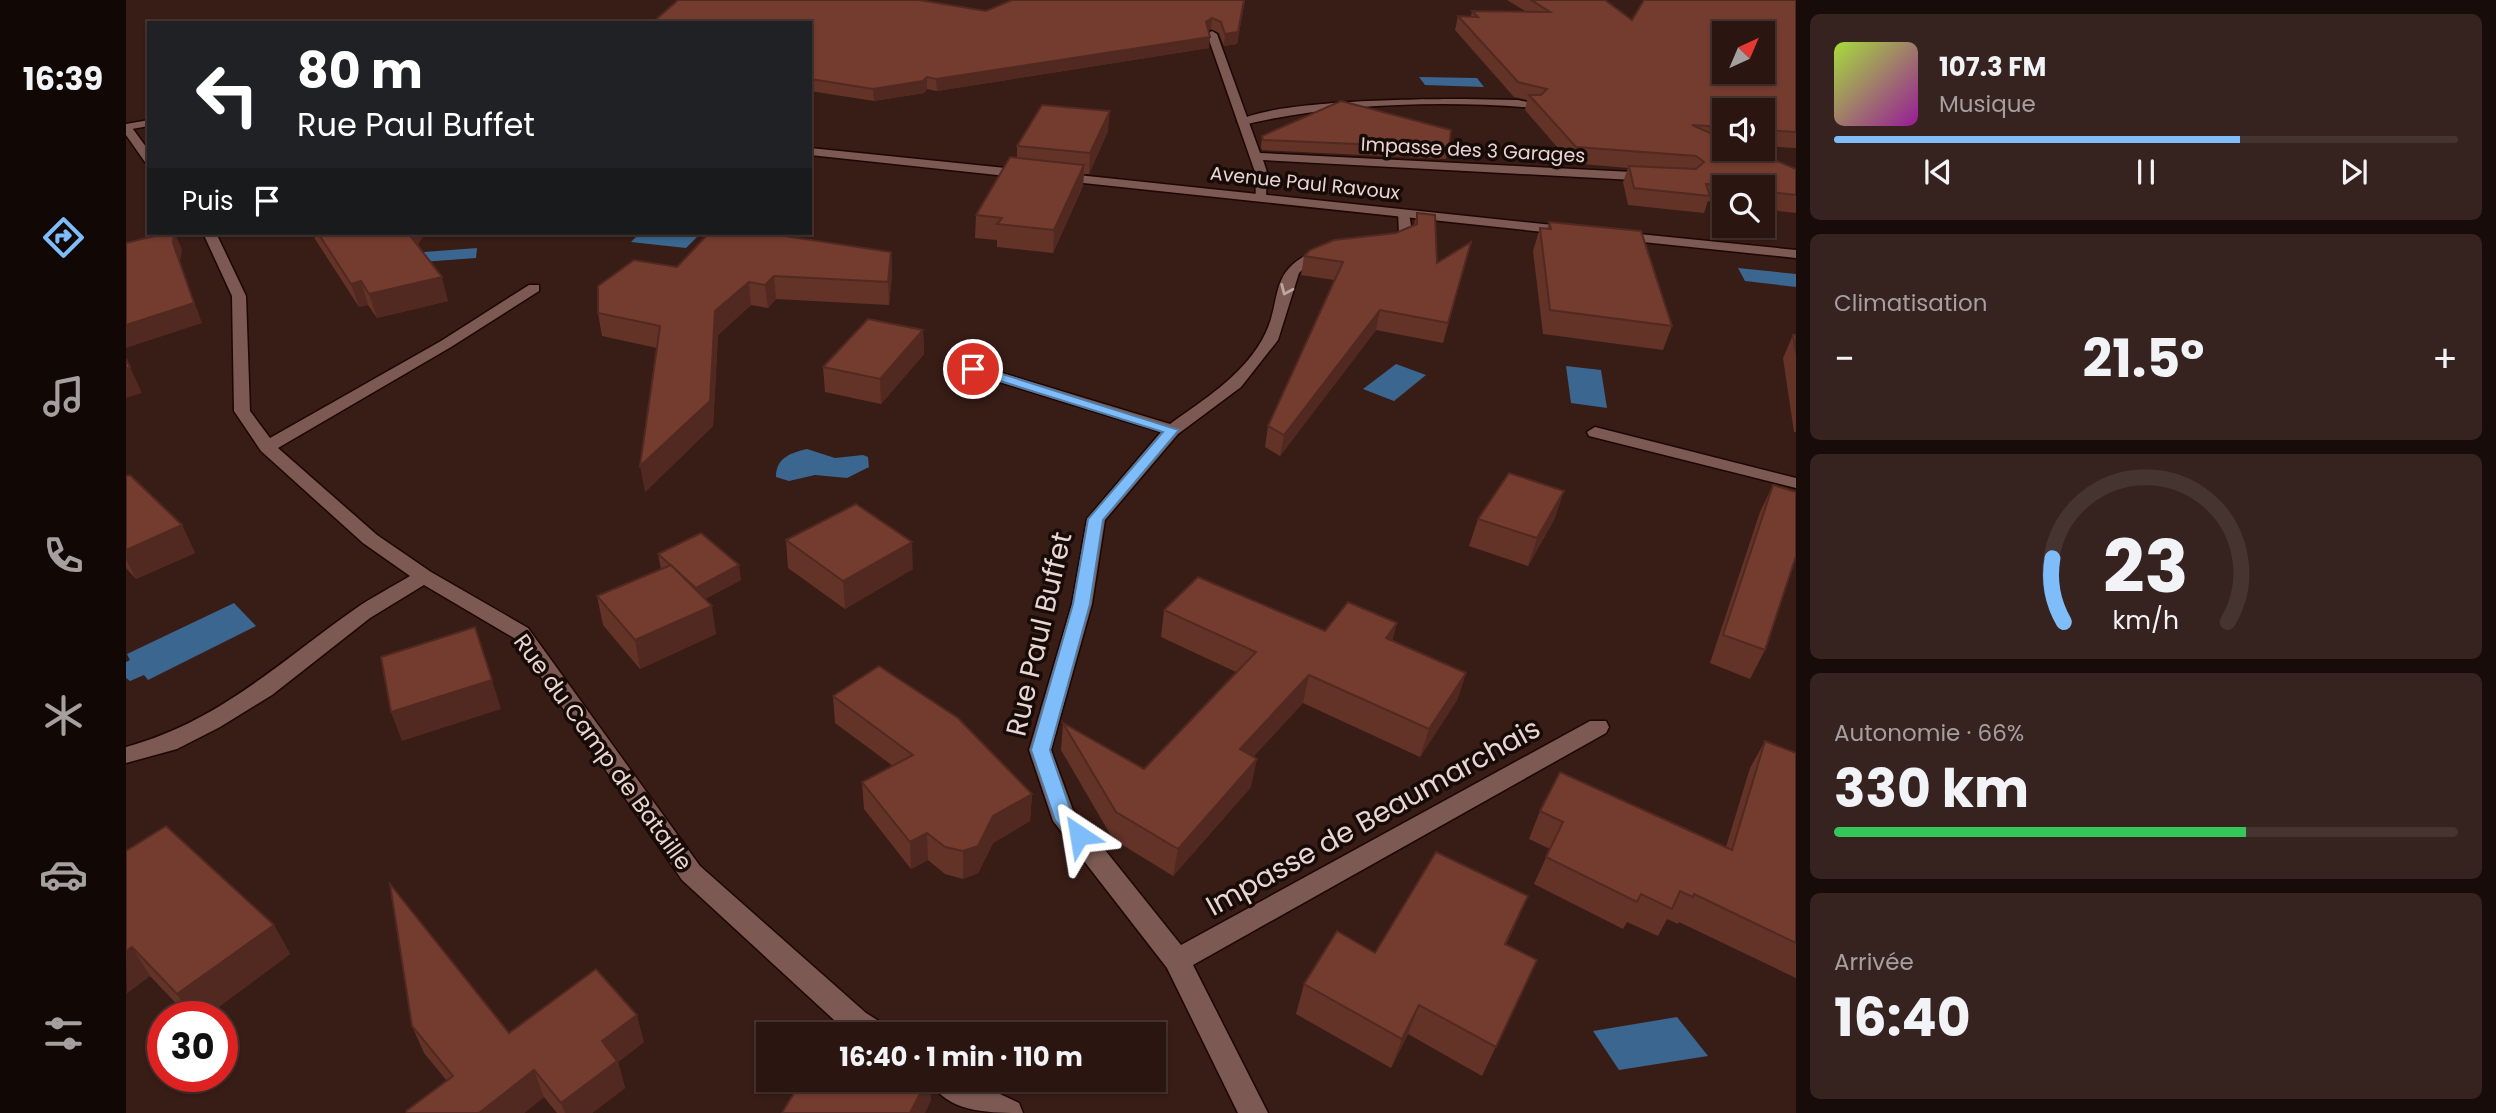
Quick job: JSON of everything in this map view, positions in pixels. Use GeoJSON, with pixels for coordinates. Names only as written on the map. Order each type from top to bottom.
{"type":"FeatureCollection","features":[{"type":"Feature","properties":{"kind":"street"},"geometry":{"type":"LineString","coordinates":[[1212,34],[1261,172],[1260,198]]}},
{"type":"Feature","properties":{"kind":"street"},"geometry":{"type":"LineString","coordinates":[[1243,122],[1284,110],[1328,107],[1486,100],[1536,104]]}},
{"type":"Feature","properties":{"kind":"street"},"geometry":{"type":"LineString","coordinates":[[147,123],[126,127],[147,157]]}},
{"type":"Feature","properties":{"kind":"street","name":"Avenue Paul Ravoux"},"geometry":{"type":"LineString","coordinates":[[812,151],[1796,254]]}},
{"type":"Feature","properties":{"kind":"street","name":"Impasse des 3 Garages"},"geometry":{"type":"LineString","coordinates":[[1255,156],[1663,177]]}},
{"type":"Feature","properties":{"kind":"street"},"geometry":{"type":"LineString","coordinates":[[1379,246],[1406,238],[1403,213]]}},
{"type":"Feature","properties":{"kind":"street","name":"Rue du Camp de Bataille"},"geometry":{"type":"LineString","coordinates":[[210,235],[239,296],[242,411],[267,447],[370,539],[424,576],[521,634],[691,873],[856,1022]]}},
{"type":"Feature","properties":{"kind":"street","name":"Rue Paul Buffet"},"geometry":{"type":"LineString","coordinates":[[1253,1113],[1177,960],[1062,814],[1040,750],[1082,604],[1096,519],[1172,430],[1235,384],[1270,340],[1293,272],[1304,260],[1325,252],[1344,250]]}},
{"type":"Feature","properties":{"kind":"street"},"geometry":{"type":"LineString","coordinates":[[267,447],[446,344],[534,288]]}},
{"type":"Feature","properties":{"kind":"street"},"geometry":{"type":"LineString","coordinates":[[973,369],[1172,430]]}},
{"type":"Feature","properties":{"kind":"street"},"geometry":{"type":"LineString","coordinates":[[1595,432],[1796,483]]}},
{"type":"Feature","properties":{"kind":"street"},"geometry":{"type":"LineString","coordinates":[[126,755],[169,743],[264,690],[363,613],[424,576]]}},
{"type":"Feature","properties":{"kind":"street","name":"Impasse de Beaumarchais"},"geometry":{"type":"LineString","coordinates":[[1177,960],[1598,727]]}},
{"type":"Feature","properties":{"kind":"street"},"geometry":{"type":"LineString","coordinates":[[963,1092],[1009,1113]]}},
{"type":"Feature","properties":{"kind":"water"},"geometry":{"type":"Polygon","coordinates":[[[1419,77],[1477,78],[1484,87],[1425,85],[1419,77]]]}},
{"type":"Feature","properties":{"kind":"water"},"geometry":{"type":"Polygon","coordinates":[[[638,235],[699,235],[686,248],[631,242],[638,235]]]}},
{"type":"Feature","properties":{"kind":"water"},"geometry":{"type":"Polygon","coordinates":[[[477,248],[476,258],[422,262],[424,252],[477,248]]]}},
{"type":"Feature","properties":{"kind":"water"},"geometry":{"type":"Polygon","coordinates":[[[1738,268],[1796,274],[1796,287],[1745,281],[1738,268]]]}},
{"type":"Feature","properties":{"kind":"water"},"geometry":{"type":"Polygon","coordinates":[[[1396,364],[1426,375],[1394,401],[1363,389],[1396,364]]]}},
{"type":"Feature","properties":{"kind":"water"},"geometry":{"type":"Polygon","coordinates":[[[1566,366],[1601,370],[1607,408],[1571,403],[1566,366]]]}},
{"type":"Feature","properties":{"kind":"water"},"geometry":{"type":"Polygon","coordinates":[[[807,449],[835,458],[863,455],[868,457],[869,467],[847,478],[815,475],[789,481],[776,477],[778,465],[785,457],[807,449]]]}},
{"type":"Feature","properties":{"kind":"water"},"geometry":{"type":"Polygon","coordinates":[[[234,603],[256,626],[148,680],[144,675],[130,681],[126,678],[126,662],[130,660],[127,654],[234,603]]]}},
{"type":"Feature","properties":{"kind":"water"},"geometry":{"type":"Polygon","coordinates":[[[1677,1017],[1708,1056],[1619,1070],[1593,1031],[1677,1017]]]}},
{"type":"Feature","properties":{"kind":"building"},"geometry":{"type":"Polygon","coordinates":[[[678,0],[919,0],[986,11],[1012,0],[1244,0],[1238,32],[1225,34],[1221,22],[1212,18],[1206,22],[1210,37],[936,79],[927,77],[923,81],[873,89],[812,79],[812,21],[654,21],[678,0]]]}},
{"type":"Feature","properties":{"kind":"building"},"geometry":{"type":"Polygon","coordinates":[[[1531,0],[1605,0],[1632,20],[1644,0],[1796,0],[1796,132],[1775,131],[1775,98],[1712,98],[1712,126],[1692,125],[1712,134],[1712,161],[1775,160],[1796,169],[1796,195],[1775,193],[1775,175],[1712,175],[1712,185],[1706,184],[1710,196],[1634,188],[1629,166],[1696,169],[1704,162],[1696,156],[1576,147],[1529,95],[1541,95],[1547,89],[1518,82],[1458,16],[1478,17],[1472,11],[1550,12],[1531,0]]]}},
{"type":"Feature","properties":{"kind":"building"},"geometry":{"type":"Polygon","coordinates":[[[1341,101],[1451,130],[1449,148],[1263,140],[1262,136],[1341,101]]]}},
{"type":"Feature","properties":{"kind":"building"},"geometry":{"type":"Polygon","coordinates":[[[1042,105],[1110,111],[1090,153],[1017,146],[1042,105]]]}},
{"type":"Feature","properties":{"kind":"building"},"geometry":{"type":"Polygon","coordinates":[[[1010,157],[1084,165],[1054,230],[997,224],[1002,218],[976,215],[1010,157]]]}},
{"type":"Feature","properties":{"kind":"building"},"geometry":{"type":"Polygon","coordinates":[[[1417,213],[1435,215],[1437,263],[1471,242],[1448,323],[1380,310],[1284,435],[1268,426],[1343,262],[1304,256],[1310,250],[1334,240],[1396,233],[1417,224],[1417,213]]]}},
{"type":"Feature","properties":{"kind":"building"},"geometry":{"type":"Polygon","coordinates":[[[1549,222],[1641,231],[1672,326],[1550,310],[1540,228],[1551,229],[1549,222]]]}},
{"type":"Feature","properties":{"kind":"building"},"geometry":{"type":"Polygon","coordinates":[[[159,235],[174,235],[173,243],[194,303],[126,325],[126,243],[159,235]]]}},
{"type":"Feature","properties":{"kind":"building"},"geometry":{"type":"Polygon","coordinates":[[[319,235],[410,235],[442,277],[369,294],[361,281],[351,284],[319,235]]]}},
{"type":"Feature","properties":{"kind":"building"},"geometry":{"type":"Polygon","coordinates":[[[707,235],[778,235],[891,252],[888,282],[774,276],[765,285],[749,282],[715,311],[710,401],[640,466],[660,326],[598,313],[598,286],[634,260],[677,267],[707,235]]]}},
{"type":"Feature","properties":{"kind":"building"},"geometry":{"type":"Polygon","coordinates":[[[868,319],[923,330],[880,379],[823,367],[868,319]]]}},
{"type":"Feature","properties":{"kind":"building"},"geometry":{"type":"Polygon","coordinates":[[[1509,473],[1564,491],[1537,538],[1478,519],[1509,473]]]}},
{"type":"Feature","properties":{"kind":"building"},"geometry":{"type":"Polygon","coordinates":[[[130,475],[182,525],[126,550],[126,476],[130,475]]]}},
{"type":"Feature","properties":{"kind":"building"},"geometry":{"type":"Polygon","coordinates":[[[1773,485],[1796,492],[1796,556],[1765,650],[1723,635],[1773,485]]]}},
{"type":"Feature","properties":{"kind":"building"},"geometry":{"type":"Polygon","coordinates":[[[856,504],[912,542],[843,581],[786,540],[856,504]]]}},
{"type":"Feature","properties":{"kind":"building"},"geometry":{"type":"Polygon","coordinates":[[[701,533],[739,565],[696,588],[658,554],[701,533]]]}},
{"type":"Feature","properties":{"kind":"building"},"geometry":{"type":"Polygon","coordinates":[[[671,565],[712,606],[635,640],[597,596],[671,565]]]}},
{"type":"Feature","properties":{"kind":"building"},"geometry":{"type":"Polygon","coordinates":[[[1198,577],[1325,631],[1348,602],[1397,623],[1386,638],[1466,673],[1429,729],[1309,675],[1240,749],[1257,759],[1178,849],[1116,812],[1063,723],[1144,769],[1256,652],[1164,610],[1198,577]]]}},
{"type":"Feature","properties":{"kind":"building"},"geometry":{"type":"Polygon","coordinates":[[[475,627],[492,680],[391,712],[381,657],[475,627]]]}},
{"type":"Feature","properties":{"kind":"building"},"geometry":{"type":"Polygon","coordinates":[[[879,666],[958,718],[1032,794],[993,816],[978,846],[963,851],[945,847],[927,833],[910,842],[862,782],[913,755],[833,696],[879,666]]]}},
{"type":"Feature","properties":{"kind":"building"},"geometry":{"type":"Polygon","coordinates":[[[1765,741],[1796,753],[1796,943],[1694,894],[1693,897],[1680,891],[1672,909],[1641,894],[1637,902],[1546,857],[1563,822],[1540,811],[1560,772],[1732,850],[1765,741]]]}},
{"type":"Feature","properties":{"kind":"building"},"geometry":{"type":"Polygon","coordinates":[[[166,826],[274,925],[177,994],[132,947],[126,951],[126,851],[166,826]]]}},
{"type":"Feature","properties":{"kind":"building"},"geometry":{"type":"Polygon","coordinates":[[[1436,852],[1528,896],[1505,944],[1537,960],[1496,1047],[1419,1005],[1402,1039],[1304,984],[1337,931],[1375,953],[1436,852]]]}},
{"type":"Feature","properties":{"kind":"building"},"geometry":{"type":"Polygon","coordinates":[[[390,884],[509,1033],[596,969],[637,1015],[602,1041],[617,1061],[561,1103],[534,1070],[479,1113],[407,1113],[406,1111],[453,1076],[412,1026],[390,884]]]}},
{"type":"Feature","properties":{"kind":"building"},"geometry":{"type":"Polygon","coordinates":[[[795,1092],[921,1092],[910,1113],[782,1113],[795,1092]]]}},
{"type":"Feature","properties":{"kind":"route"},"geometry":{"type":"LineString","coordinates":[[973,369],[1172,430],[1096,519],[1082,604],[1040,750],[1062,814],[1079,835]]}}]}
